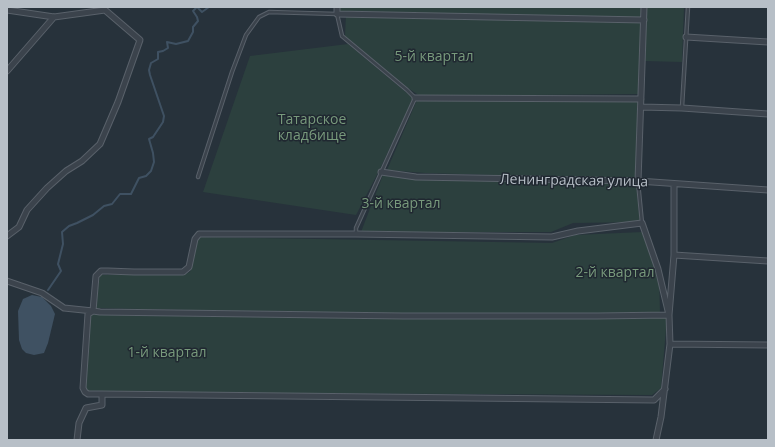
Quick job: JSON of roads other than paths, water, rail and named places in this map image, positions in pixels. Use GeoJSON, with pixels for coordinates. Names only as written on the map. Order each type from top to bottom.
{"type":"FeatureCollection","features":[{"type":"Feature","properties":{"kind":"street"},"geometry":{"type":"LineString","coordinates":[[337,7],[336,14],[644,20]]}},
{"type":"Feature","properties":{"kind":"street"},"geometry":{"type":"LineString","coordinates":[[638,181],[644,7]]}},
{"type":"Feature","properties":{"kind":"street"},"geometry":{"type":"LineString","coordinates":[[7,10],[54,17],[106,10],[140,40],[118,102],[100,144],[82,161],[66,171],[47,188],[27,210],[19,227],[7,236]]}},
{"type":"Feature","properties":{"kind":"street"},"geometry":{"type":"LineString","coordinates":[[7,71],[54,17]]}},
{"type":"Feature","properties":{"kind":"street"},"geometry":{"type":"LineString","coordinates":[[686,36],[768,42]]}},
{"type":"Feature","properties":{"kind":"street"},"geometry":{"type":"LineString","coordinates":[[415,98],[641,99]]}},
{"type":"Feature","properties":{"kind":"street"},"geometry":{"type":"LineString","coordinates":[[641,107],[682,108],[768,114]]}},
{"type":"Feature","properties":{"kind":"street","name":"Ленинградская улица"},"geometry":{"type":"LineString","coordinates":[[381,172],[416,177],[638,181],[768,190]]}},
{"type":"Feature","properties":{"kind":"street"},"geometry":{"type":"LineString","coordinates":[[656,440],[665,389],[670,344],[669,315],[674,255],[674,184]]}},
{"type":"Feature","properties":{"kind":"street"},"geometry":{"type":"LineString","coordinates":[[93,311],[96,276],[98,273],[108,271],[183,272],[189,267],[195,239],[199,234],[356,234],[552,237],[578,231],[642,223],[658,269],[669,315]]}},
{"type":"Feature","properties":{"kind":"street"},"geometry":{"type":"LineString","coordinates":[[674,255],[768,261]]}},
{"type":"Feature","properties":{"kind":"street"},"geometry":{"type":"LineString","coordinates":[[7,281],[42,292],[64,308],[93,311],[402,316],[669,315]]}},
{"type":"Feature","properties":{"kind":"street"},"geometry":{"type":"LineString","coordinates":[[93,311],[88,314],[83,388],[88,394],[654,400],[665,389]]}},
{"type":"Feature","properties":{"kind":"street"},"geometry":{"type":"LineString","coordinates":[[670,344],[768,345]]}},
{"type":"Feature","properties":{"kind":"street"},"geometry":{"type":"LineString","coordinates":[[77,440],[79,423],[86,408],[102,405],[102,394]]}},
{"type":"Feature","properties":{"kind":"lane"},"geometry":{"type":"LineString","coordinates":[[682,108],[688,7]]}},
{"type":"Feature","properties":{"kind":"lane"},"geometry":{"type":"LineString","coordinates":[[198,177],[232,72],[246,35],[259,17],[269,12],[336,14],[342,36],[415,98],[356,228],[356,234]]}},
{"type":"Feature","properties":{"kind":"lane"},"geometry":{"type":"LineString","coordinates":[[638,181],[642,223]]}},
{"type":"Feature","properties":{"kind":"water"},"geometry":{"type":"Polygon","coordinates":[[[32,295],[42,297],[51,306],[55,314],[44,353],[34,355],[26,353],[22,349],[19,340],[18,311],[23,299],[32,295]]]}},
{"type":"Feature","properties":{"kind":"waterway"},"geometry":{"type":"LineString","coordinates":[[48,290],[61,271],[58,264],[63,244],[62,232],[69,226],[93,215],[104,206],[112,204],[120,194],[131,194],[139,178],[146,176],[151,171],[154,162],[149,139],[153,137],[163,122],[164,116],[150,75],[149,70],[151,63],[158,59],[158,52],[168,48],[167,42],[176,44],[188,41],[193,32],[193,27],[198,21],[193,11],[197,7],[202,12],[209,7]]}},
{"type":"Feature","properties":{"kind":"park label","name":"5-й квартал"},"geometry":{"type":"Point","coordinates":[434,57]}},
{"type":"Feature","properties":{"kind":"park label","name":"Татарское кладбище"},"geometry":{"type":"Point","coordinates":[312,128]}},
{"type":"Feature","properties":{"kind":"park label","name":"3-й квартал"},"geometry":{"type":"Point","coordinates":[401,204]}},
{"type":"Feature","properties":{"kind":"park label","name":"2-й квартал"},"geometry":{"type":"Point","coordinates":[615,273]}},
{"type":"Feature","properties":{"kind":"park label","name":"1-й квартал"},"geometry":{"type":"Point","coordinates":[167,353]}}]}
